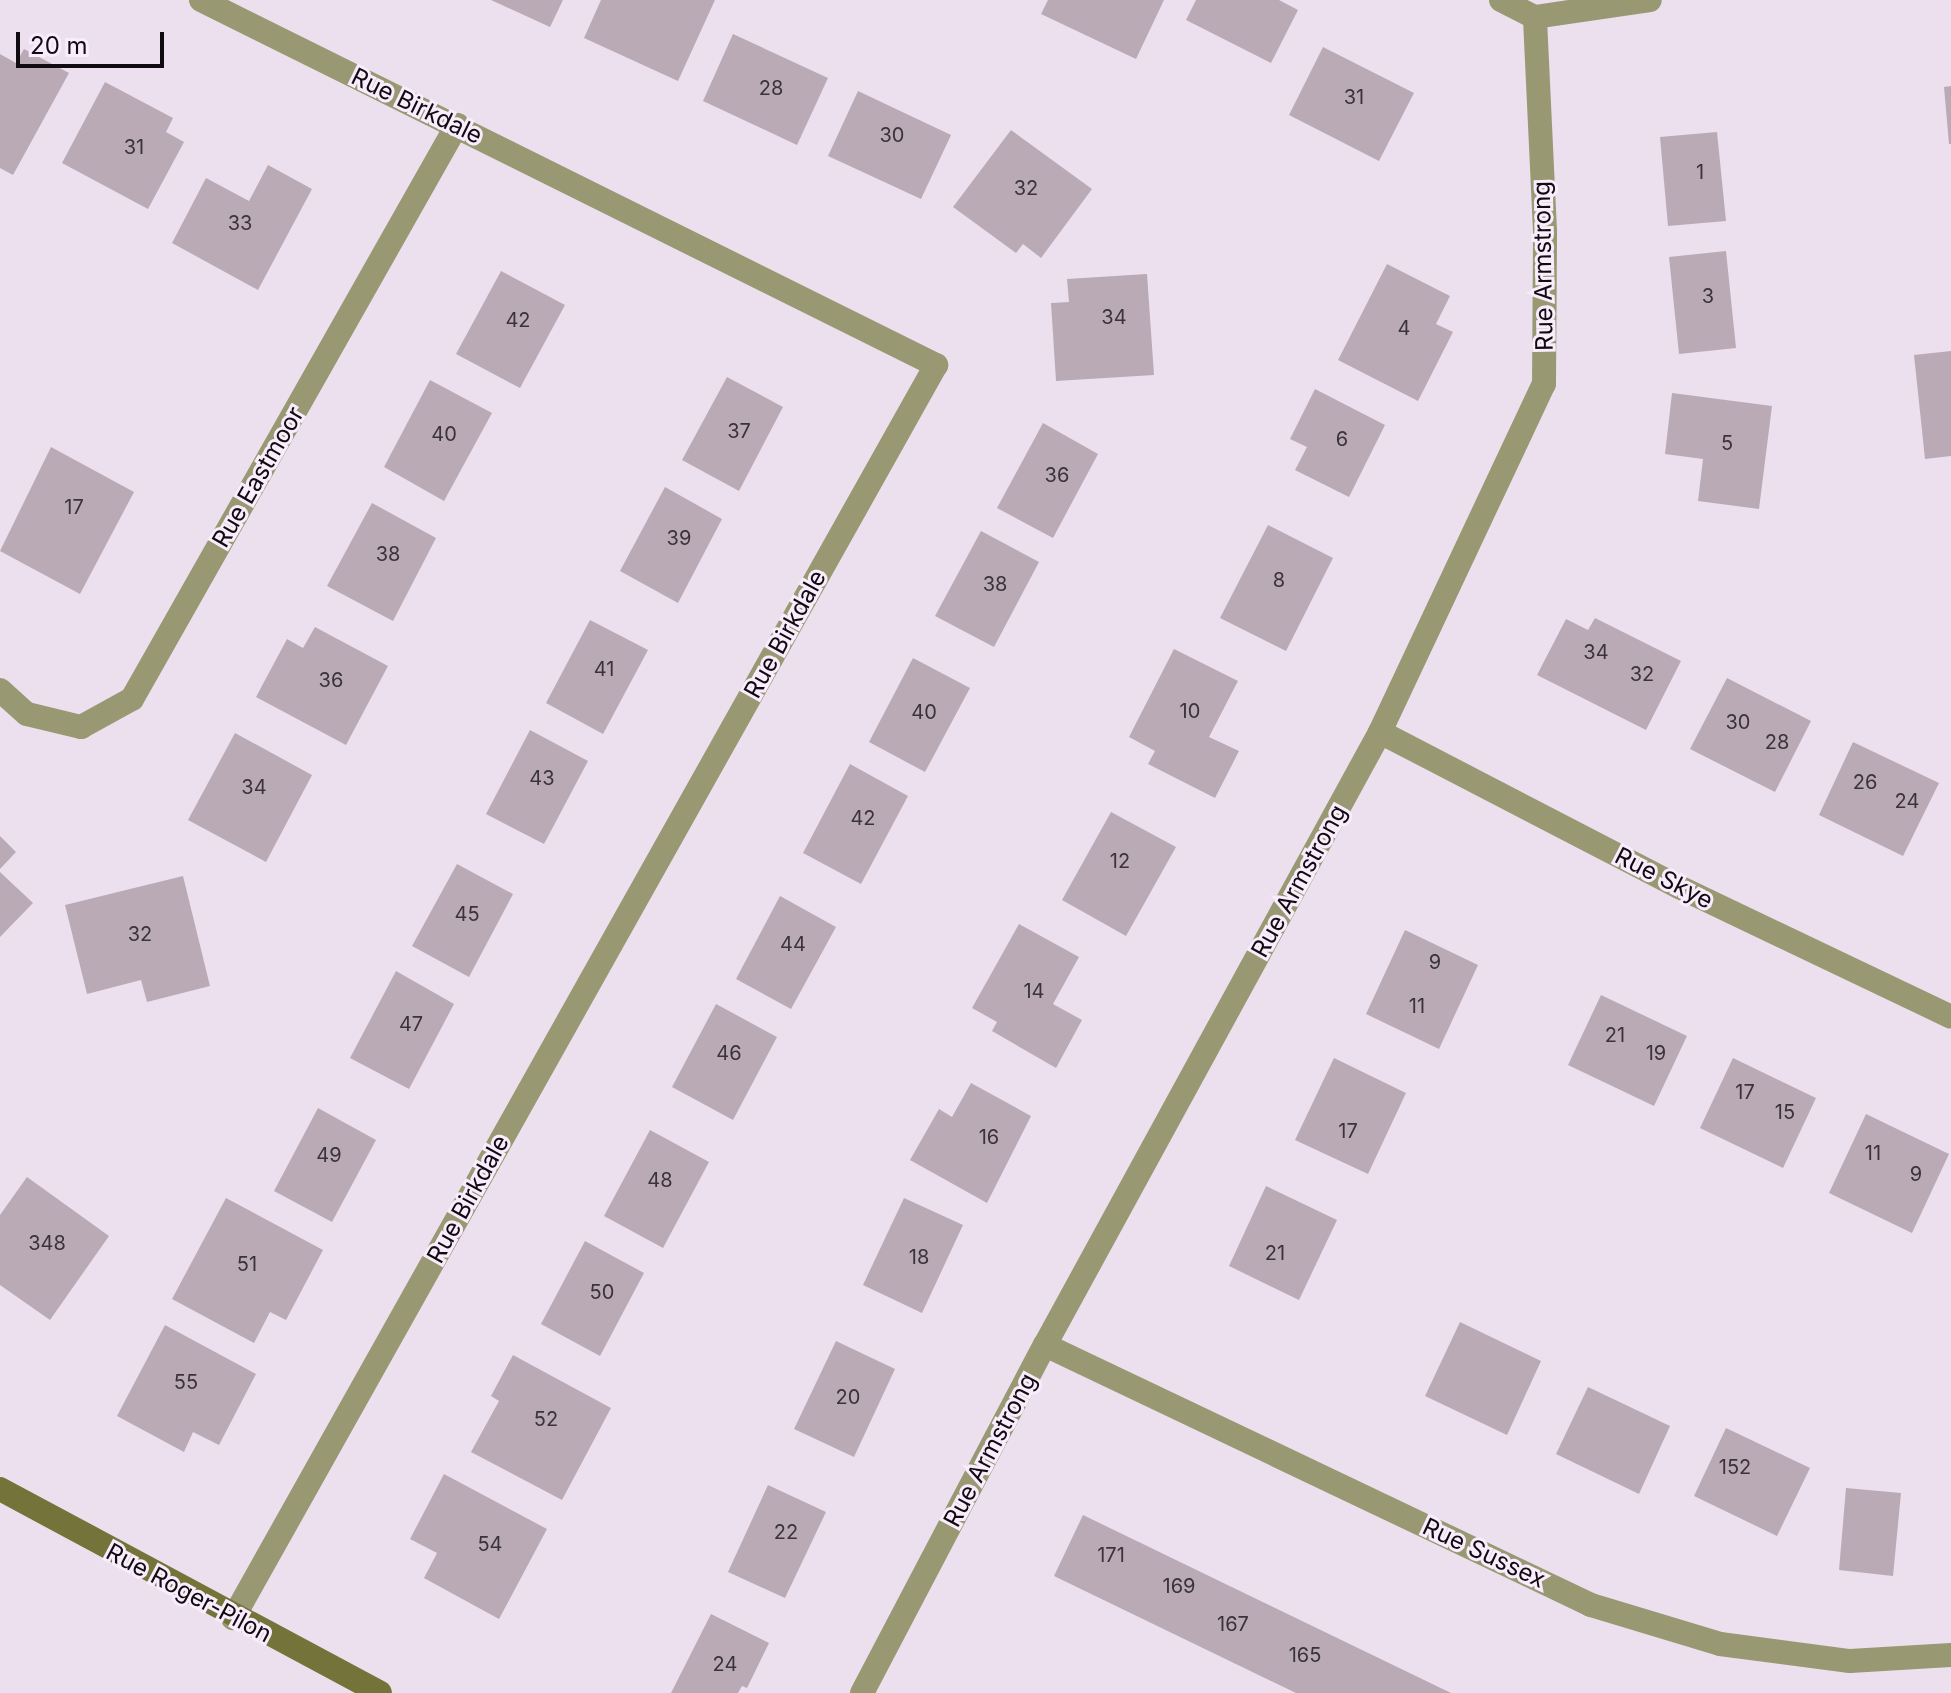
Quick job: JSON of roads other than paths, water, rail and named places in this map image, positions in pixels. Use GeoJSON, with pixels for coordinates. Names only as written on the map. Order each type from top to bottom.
{"type":"FeatureCollection","features":[{"type":"Feature","properties":{"kind":"street","name":"Rue Birkdale"},"geometry":{"type":"LineString","coordinates":[[201,0],[936,365],[233,1618]]}},
{"type":"Feature","properties":{"kind":"street"},"geometry":{"type":"LineString","coordinates":[[1501,0],[1535,17],[1650,0]]}},
{"type":"Feature","properties":{"kind":"street","name":"Rue Armstrong"},"geometry":{"type":"LineString","coordinates":[[862,1693],[1045,1345],[1380,732],[1544,384],[1545,231],[1535,17]]}},
{"type":"Feature","properties":{"kind":"street","name":"Rue Eastmoor"},"geometry":{"type":"LineString","coordinates":[[0,690],[27,714],[81,727],[132,699],[457,125]]}},
{"type":"Feature","properties":{"kind":"street","name":"Rue Skye"},"geometry":{"type":"LineString","coordinates":[[1380,732],[1679,887],[1951,1017]]}},
{"type":"Feature","properties":{"kind":"street","name":"Rue Sussex"},"geometry":{"type":"LineString","coordinates":[[1045,1345],[1591,1605],[1720,1644],[1850,1661],[1951,1655]]}},
{"type":"Feature","properties":{"kind":"street","name":"Rue Roger-Pilon"},"geometry":{"type":"LineString","coordinates":[[0,1489],[233,1618],[380,1693]]}}]}
